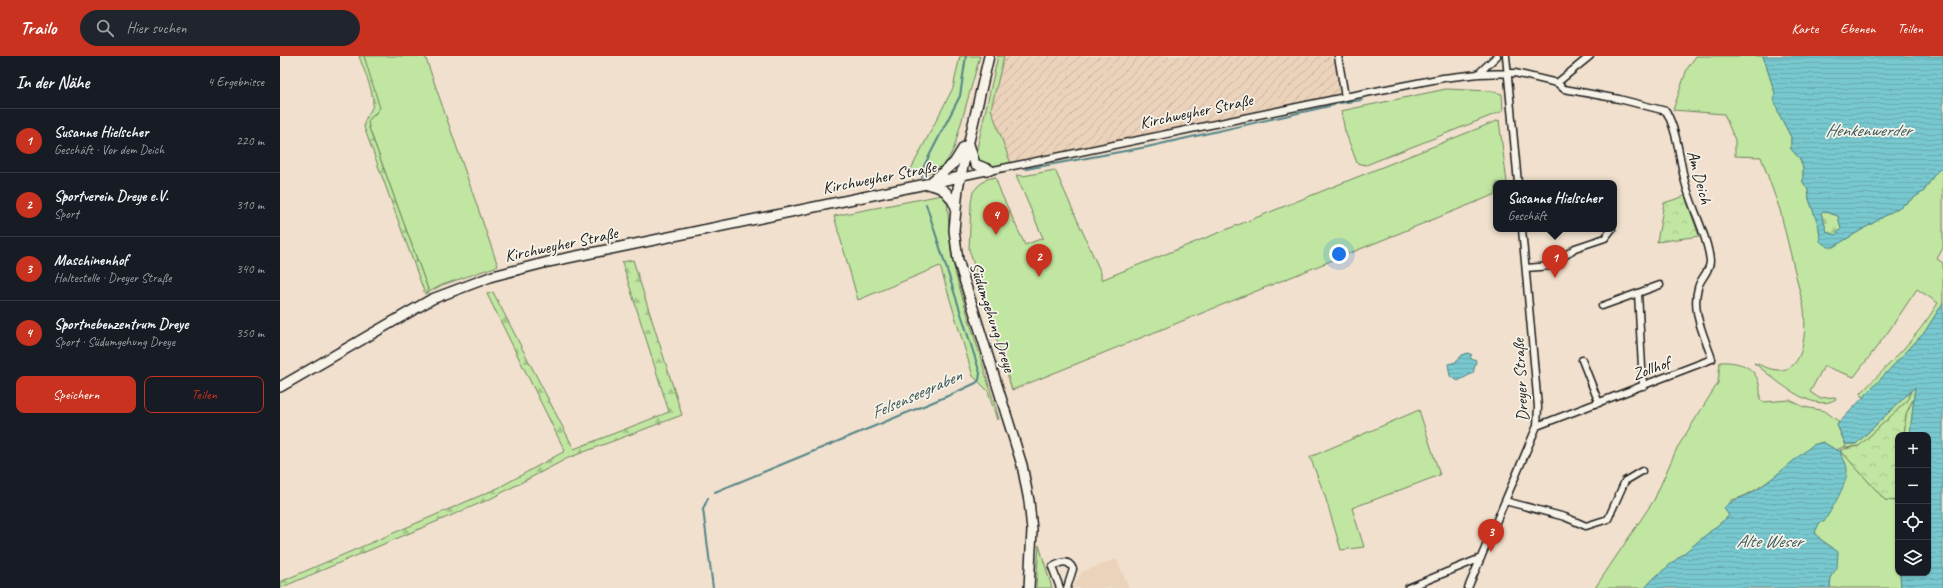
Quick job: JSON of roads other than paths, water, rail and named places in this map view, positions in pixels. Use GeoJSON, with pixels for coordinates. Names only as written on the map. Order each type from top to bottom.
{"type":"FeatureCollection","features":[{"type":"Feature","properties":{"kind":"main road","name":"Südumgehung Dreye"},"geometry":{"type":"LineString","coordinates":[[989,56],[960,177],[954,230],[958,260],[1011,429],[1028,494],[1032,530],[1029,588]]}},
{"type":"Feature","properties":{"kind":"main road"},"geometry":{"type":"LineString","coordinates":[[969,139],[975,164],[990,170]]}},
{"type":"Feature","properties":{"kind":"main road"},"geometry":{"type":"LineString","coordinates":[[926,185],[954,163],[962,153],[969,139]]}},
{"type":"Feature","properties":{"kind":"main road","name":"Kirchweyher Straße"},"geometry":{"type":"LineString","coordinates":[[280,387],[432,299],[493,276],[548,262],[960,177]]}},
{"type":"Feature","properties":{"kind":"main road"},"geometry":{"type":"LineString","coordinates":[[926,185],[938,186],[946,191],[956,207]]}},
{"type":"Feature","properties":{"kind":"street"},"geometry":{"type":"LineString","coordinates":[[1338,56],[1345,97]]}},
{"type":"Feature","properties":{"kind":"street"},"geometry":{"type":"LineString","coordinates":[[1478,74],[1496,56]]}},
{"type":"Feature","properties":{"kind":"street"},"geometry":{"type":"LineString","coordinates":[[1506,56],[1518,180]]}},
{"type":"Feature","properties":{"kind":"street"},"geometry":{"type":"LineString","coordinates":[[1557,83],[1590,56]]}},
{"type":"Feature","properties":{"kind":"street","name":"Kirchweyher Straße"},"geometry":{"type":"LineString","coordinates":[[960,177],[1443,78],[1478,74],[1508,73]]}},
{"type":"Feature","properties":{"kind":"street","name":"Am Deich"},"geometry":{"type":"LineString","coordinates":[[1508,73],[1557,83],[1564,89],[1619,99],[1666,111],[1672,124],[1685,182],[1708,249],[1709,267],[1700,282],[1696,299],[1699,320],[1712,359]]}},
{"type":"Feature","properties":{"kind":"street","name":"Dreyer Straße"},"geometry":{"type":"LineString","coordinates":[[1468,588],[1537,426],[1538,407],[1522,232]]}},
{"type":"Feature","properties":{"kind":"street"},"geometry":{"type":"LineString","coordinates":[[1526,268],[1552,266],[1575,248],[1605,238],[1610,232]]}},
{"type":"Feature","properties":{"kind":"street"},"geometry":{"type":"LineString","coordinates":[[1602,306],[1660,285]]}},
{"type":"Feature","properties":{"kind":"street"},"geometry":{"type":"LineString","coordinates":[[1638,293],[1643,386]]}},
{"type":"Feature","properties":{"kind":"street","name":"Zollhof"},"geometry":{"type":"LineString","coordinates":[[1537,426],[1712,359]]}},
{"type":"Feature","properties":{"kind":"street"},"geometry":{"type":"LineString","coordinates":[[1582,360],[1599,403]]}},
{"type":"Feature","properties":{"kind":"street"},"geometry":{"type":"LineString","coordinates":[[1505,501],[1565,517],[1586,526],[1608,519],[1625,481],[1642,471]]}},
{"type":"Feature","properties":{"kind":"street"},"geometry":{"type":"LineString","coordinates":[[1408,588],[1481,558]]}},
{"type":"Feature","properties":{"kind":"street"},"geometry":{"type":"LineString","coordinates":[[1060,588],[1052,567],[1066,562],[1070,564],[1073,569],[1067,588]]}},
{"type":"Feature","properties":{"kind":"water","name":"Henkenwerder"},"geometry":{"type":"Polygon","coordinates":[[[1763,56],[1943,56],[1943,166],[1934,175],[1924,191],[1833,247],[1827,247],[1820,241],[1819,227],[1809,199],[1808,190],[1803,182],[1803,168],[1800,159],[1791,149],[1791,137],[1779,114],[1774,99],[1775,93],[1763,56]],[[1823,211],[1821,213],[1827,232],[1835,235],[1841,229],[1838,216],[1823,211]]]}},
{"type":"Feature","properties":{"kind":"water"},"geometry":{"type":"Polygon","coordinates":[[[1943,303],[1943,588],[1901,588],[1900,576],[1931,576],[1931,432],[1910,432],[1915,387],[1856,444],[1846,444],[1837,425],[1924,333],[1943,303]]]}},
{"type":"Feature","properties":{"kind":"water"},"geometry":{"type":"Polygon","coordinates":[[[1468,353],[1472,355],[1470,356],[1472,360],[1475,359],[1476,362],[1473,373],[1458,381],[1450,376],[1448,364],[1456,362],[1462,355],[1468,353]]]}},
{"type":"Feature","properties":{"kind":"water","name":"Alte Weser"},"geometry":{"type":"Polygon","coordinates":[[[1823,442],[1836,450],[1841,451],[1841,455],[1846,464],[1847,470],[1845,482],[1838,496],[1824,522],[1820,522],[1815,532],[1820,539],[1838,552],[1837,568],[1831,576],[1830,588],[1645,588],[1654,578],[1729,516],[1724,508],[1727,505],[1734,500],[1753,492],[1813,445],[1823,442]]]}},
{"type":"Feature","properties":{"kind":"waterway","name":"Felsenseegraben"},"geometry":{"type":"LineString","coordinates":[[922,177],[921,172],[960,96],[966,56]]}},
{"type":"Feature","properties":{"kind":"waterway"},"geometry":{"type":"LineString","coordinates":[[1340,103],[1362,100]]}},
{"type":"Feature","properties":{"kind":"waterway"},"geometry":{"type":"LineString","coordinates":[[1026,169],[1147,147],[1334,105]]}},
{"type":"Feature","properties":{"kind":"waterway","name":"Felsenseegraben"},"geometry":{"type":"LineString","coordinates":[[715,492],[950,395],[976,383],[979,380],[980,373],[926,204]]}},
{"type":"Feature","properties":{"kind":"waterway","name":"Felsenseegraben"},"geometry":{"type":"LineString","coordinates":[[708,498],[703,509],[713,588]]}},
{"type":"Feature","properties":{"kind":"place","name":"Sportnebenzentrum Dreye"},"geometry":{"type":"Point","coordinates":[996,235]}},
{"type":"Feature","properties":{"kind":"place","name":"Sportverein Dreye e.V."},"geometry":{"type":"Point","coordinates":[1039,277]}},
{"type":"Feature","properties":{"kind":"place","name":"Susanne Hielscher"},"geometry":{"type":"Point","coordinates":[1555,278]}},
{"type":"Feature","properties":{"kind":"place","name":"Maschinenhof"},"geometry":{"type":"Point","coordinates":[1491,552]}}]}
